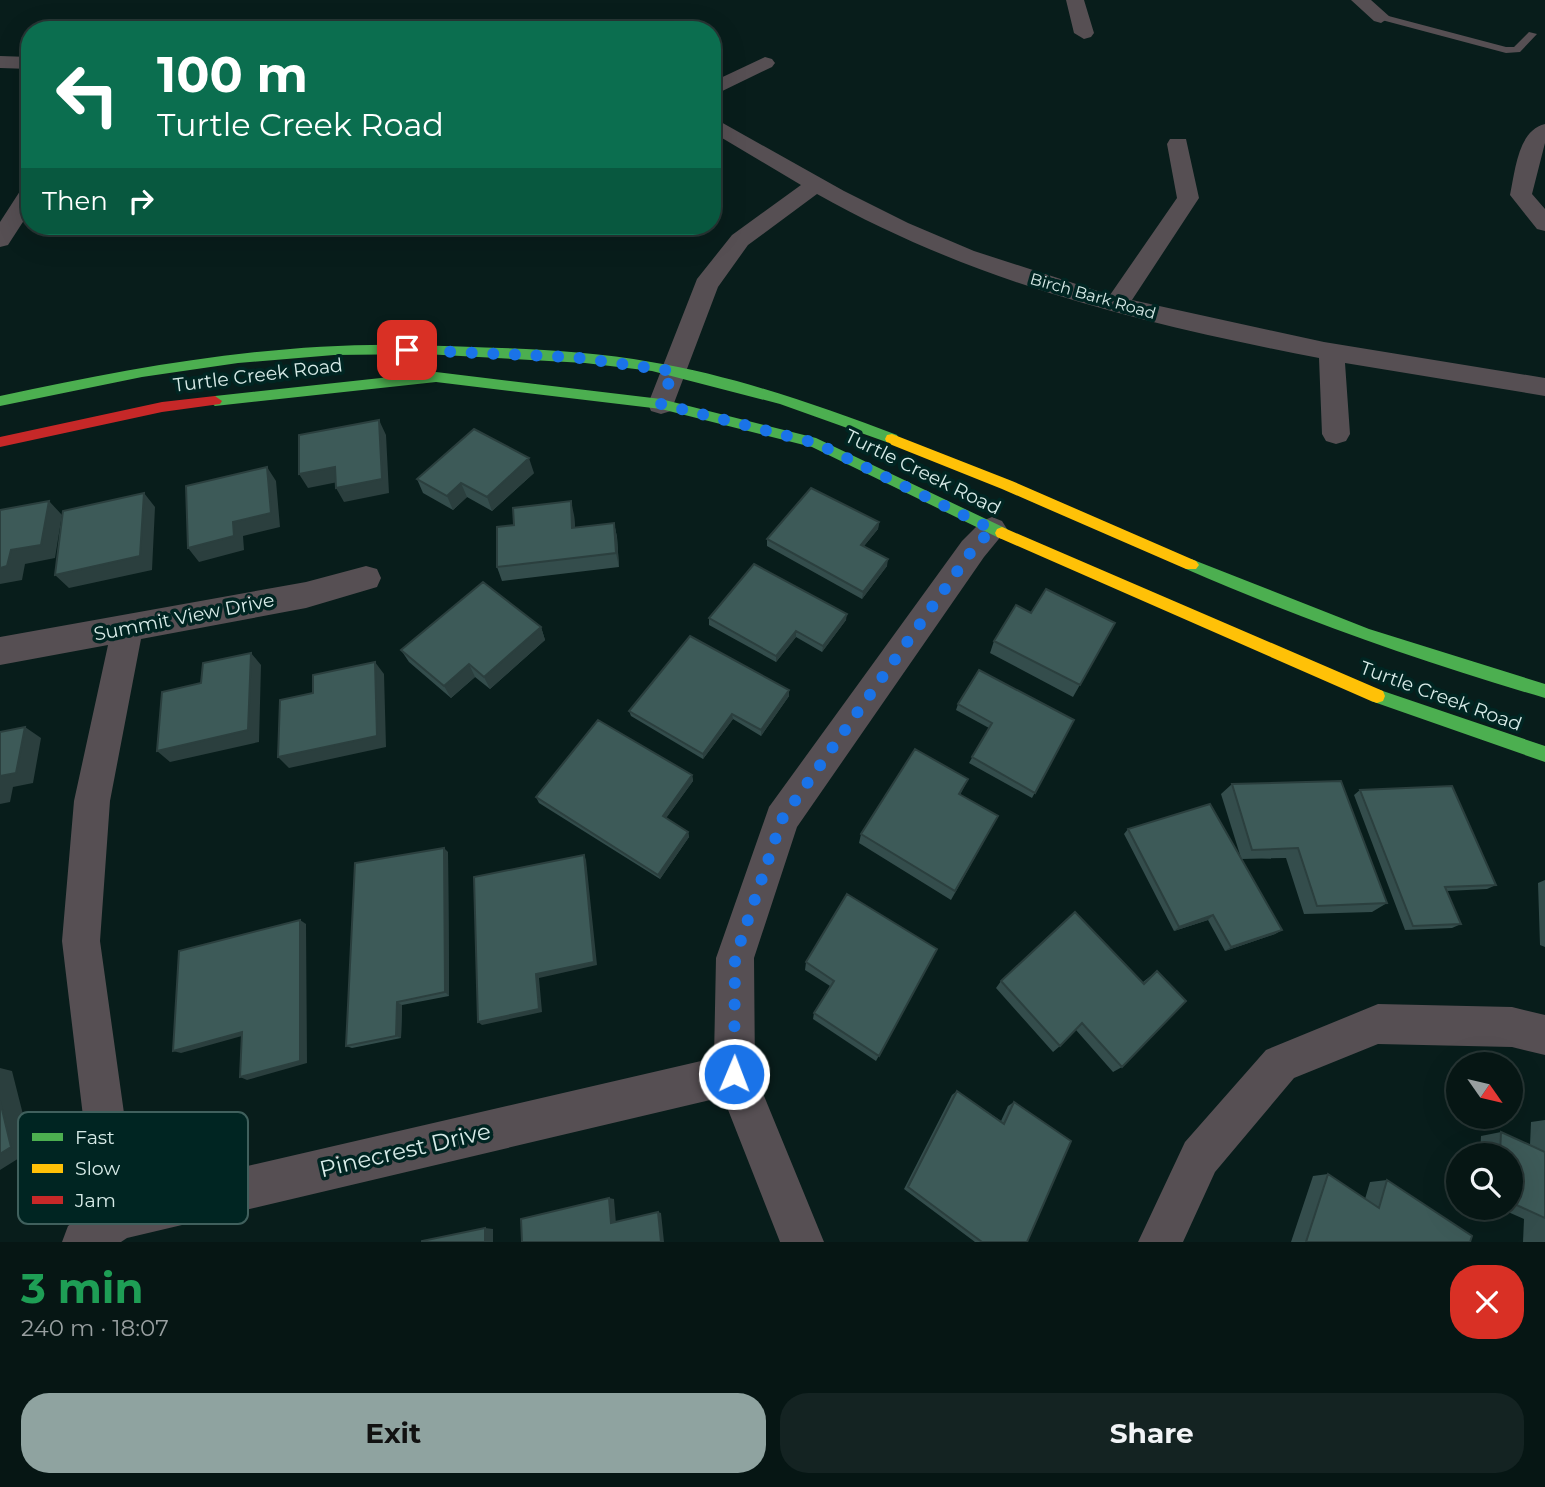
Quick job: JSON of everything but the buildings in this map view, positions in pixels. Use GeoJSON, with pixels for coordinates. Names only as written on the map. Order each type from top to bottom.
{"type":"FeatureCollection","features":[{"type":"Feature","properties":{"kind":"street"},"geometry":{"type":"LineString","coordinates":[[1075,0],[1084,33]]}},
{"type":"Feature","properties":{"kind":"street"},"geometry":{"type":"LineString","coordinates":[[1360,0],[1381,17]]}},
{"type":"Feature","properties":{"kind":"street"},"geometry":{"type":"LineString","coordinates":[[0,62],[21,63]]}},
{"type":"Feature","properties":{"kind":"street"},"geometry":{"type":"LineString","coordinates":[[721,85],[765,63]]}},
{"type":"Feature","properties":{"kind":"street","name":"Birch Bark Road"},"geometry":{"type":"LineString","coordinates":[[721,129],[814,186],[965,256],[1115,306],[1332,354],[1545,387]]}},
{"type":"Feature","properties":{"kind":"street"},"geometry":{"type":"LineString","coordinates":[[1545,130],[1533,144],[1521,195],[1545,224]]}},
{"type":"Feature","properties":{"kind":"street"},"geometry":{"type":"LineString","coordinates":[[1115,306],[1188,198],[1178,144]]}},
{"type":"Feature","properties":{"kind":"street"},"geometry":{"type":"LineString","coordinates":[[661,404],[706,285],[740,240],[814,186]]}},
{"type":"Feature","properties":{"kind":"street"},"geometry":{"type":"LineString","coordinates":[[0,240],[21,208]]}},
{"type":"Feature","properties":{"kind":"street","name":"Turtle Creek Road"},"geometry":{"type":"LineString","coordinates":[[0,401],[91,380],[187,364],[298,353],[372,350],[474,351],[572,357],[673,371],[836,417],[1007,485],[1280,604],[1459,667],[1545,691]]}},
{"type":"Feature","properties":{"kind":"street"},"geometry":{"type":"LineString","coordinates":[[1332,354],[1336,434]]}},
{"type":"Feature","properties":{"kind":"street","name":"Turtle Creek Road"},"geometry":{"type":"LineString","coordinates":[[0,442],[162,407],[436,377],[576,391],[661,404],[816,443],[992,529],[1360,690],[1545,754]]}},
{"type":"Feature","properties":{"kind":"street"},"geometry":{"type":"LineString","coordinates":[[803,1242],[734,1074],[735,958],[782,819],[973,549],[992,529]]}},
{"type":"Feature","properties":{"kind":"street","name":"Summit View Drive"},"geometry":{"type":"LineString","coordinates":[[0,651],[306,595],[366,578]]}},
{"type":"Feature","properties":{"kind":"street"},"geometry":{"type":"LineString","coordinates":[[92,1112],[81,941],[92,801],[127,628]]}},
{"type":"Feature","properties":{"kind":"street"},"geometry":{"type":"LineString","coordinates":[[1160,1242],[1200,1157],[1280,1064],[1378,1024],[1512,1027],[1545,1035]]}},
{"type":"Feature","properties":{"kind":"street","name":"Pinecrest Drive"},"geometry":{"type":"LineString","coordinates":[[248,1194],[734,1074]]}},
{"type":"Feature","properties":{"kind":"street","name":"Pinecrest Drive"},"geometry":{"type":"LineString","coordinates":[[100,1230],[124,1224]]}},
{"type":"Feature","properties":{"kind":"lane"},"geometry":{"type":"LineString","coordinates":[[1381,17],[1436,30],[1484,48],[1500,50],[1517,50],[1532,34]]}},
{"type":"Feature","properties":{"kind":"traffic: fast"},"geometry":{"type":"LineString","coordinates":[[0,401],[142,372],[238,359],[334,351],[425,350],[585,358],[652,367],[784,401],[892,439]]}},
{"type":"Feature","properties":{"kind":"traffic: fast"},"geometry":{"type":"LineString","coordinates":[[215,401],[436,377],[661,404],[816,443],[1002,533]]}},
{"type":"Feature","properties":{"kind":"traffic: fast"},"geometry":{"type":"LineString","coordinates":[[1191,565],[1366,634],[1545,691]]}},
{"type":"Feature","properties":{"kind":"traffic: fast"},"geometry":{"type":"LineString","coordinates":[[1377,696],[1545,754]]}},
{"type":"Feature","properties":{"kind":"traffic: slow"},"geometry":{"type":"LineString","coordinates":[[892,439],[1007,485],[1191,565]]}},
{"type":"Feature","properties":{"kind":"traffic: slow"},"geometry":{"type":"LineString","coordinates":[[1002,533],[1377,696]]}},
{"type":"Feature","properties":{"kind":"traffic: jam"},"geometry":{"type":"LineString","coordinates":[[0,442],[162,407],[215,401]]}},
{"type":"Feature","properties":{"kind":"route"},"geometry":{"type":"LineString","coordinates":[[407,350],[572,357],[673,371],[661,404],[816,443],[992,529],[973,549],[782,819],[735,958],[734,1074]]}}]}
